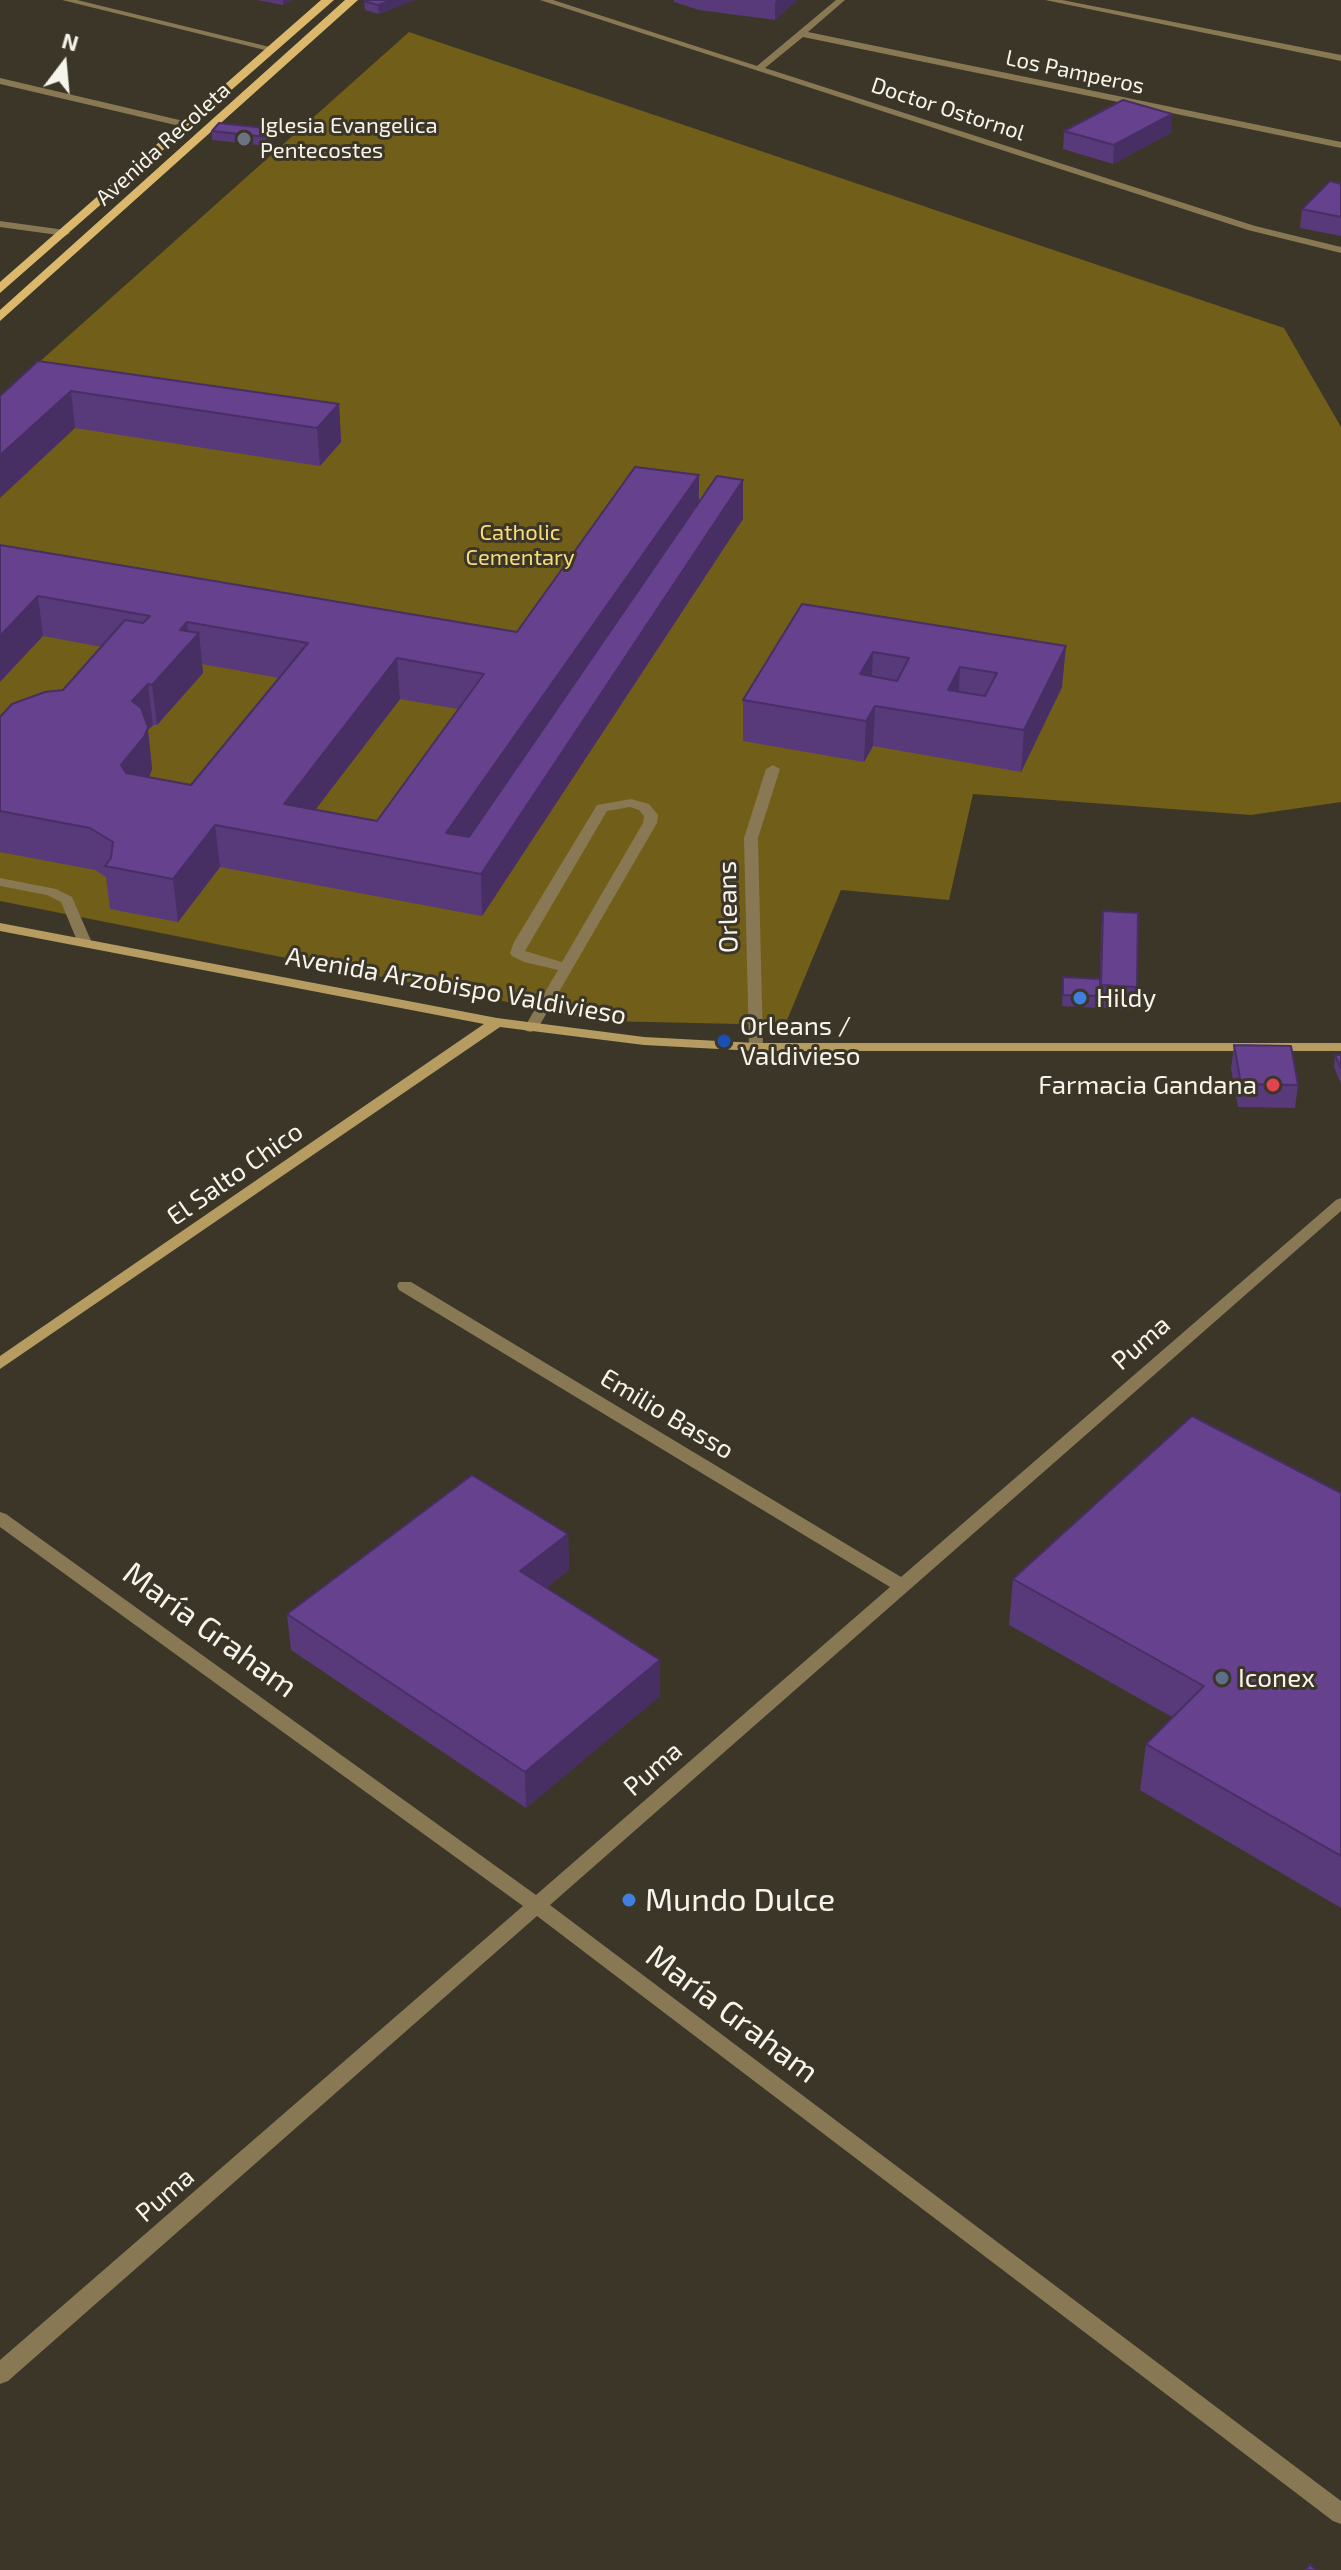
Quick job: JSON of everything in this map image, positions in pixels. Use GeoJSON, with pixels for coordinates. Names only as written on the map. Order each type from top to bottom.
{"type":"FeatureCollection","features":[{"type":"Feature","properties":{"kind":"main road","name":"Avenida Recoleta"},"geometry":{"type":"LineString","coordinates":[[0,289],[328,0]]}},
{"type":"Feature","properties":{"kind":"main road","name":"Avenida Recoleta"},"geometry":{"type":"LineString","coordinates":[[0,317],[352,0]]}},
{"type":"Feature","properties":{"kind":"main road","name":"Avenida Arzobispo Valdivieso"},"geometry":{"type":"LineString","coordinates":[[0,927],[497,1022],[644,1041],[756,1047],[1341,1047]]}},
{"type":"Feature","properties":{"kind":"main road","name":"El Salto Chico"},"geometry":{"type":"LineString","coordinates":[[0,1364],[497,1022]]}},
{"type":"Feature","properties":{"kind":"street"},"geometry":{"type":"LineString","coordinates":[[66,0],[273,49]]}},
{"type":"Feature","properties":{"kind":"street","name":"Doctor Ostornol"},"geometry":{"type":"LineString","coordinates":[[544,0],[1238,224],[1341,250]]}},
{"type":"Feature","properties":{"kind":"street"},"geometry":{"type":"LineString","coordinates":[[759,69],[841,0]]}},
{"type":"Feature","properties":{"kind":"street"},"geometry":{"type":"LineString","coordinates":[[1049,0],[1341,58]]}},
{"type":"Feature","properties":{"kind":"street","name":"Los Pamperos"},"geometry":{"type":"LineString","coordinates":[[802,34],[1341,145]]}},
{"type":"Feature","properties":{"kind":"street"},"geometry":{"type":"LineString","coordinates":[[0,81],[188,125]]}},
{"type":"Feature","properties":{"kind":"street"},"geometry":{"type":"LineString","coordinates":[[0,224],[65,233]]}},
{"type":"Feature","properties":{"kind":"street","name":"Orleans"},"geometry":{"type":"LineString","coordinates":[[756,1047],[751,838],[773,769]]}},
{"type":"Feature","properties":{"kind":"street"},"geometry":{"type":"LineString","coordinates":[[531,1028],[650,823],[651,815],[644,807],[631,803],[602,808],[521,942],[517,953],[529,959],[566,967]]}},
{"type":"Feature","properties":{"kind":"street"},"geometry":{"type":"LineString","coordinates":[[0,882],[51,892],[67,900],[85,943]]}},
{"type":"Feature","properties":{"kind":"street","name":"Puma"},"geometry":{"type":"LineString","coordinates":[[0,2374],[1341,1203]]}},
{"type":"Feature","properties":{"kind":"street","name":"Emilio Basso"},"geometry":{"type":"LineString","coordinates":[[405,1286],[902,1586]]}},
{"type":"Feature","properties":{"kind":"street","name":"María Graham"},"geometry":{"type":"LineString","coordinates":[[0,1518],[536,1905],[1341,2514]]}},
{"type":"Feature","properties":{"kind":"green space","name":"Catholic Cementary"},"geometry":{"type":"Polygon","coordinates":[[[409,32],[1284,328],[1341,427],[1341,802],[1251,815],[973,794],[949,900],[841,890],[785,1025],[603,1021],[0,901],[0,397],[409,32]]]}},
{"type":"Feature","properties":{"kind":"building"},"geometry":{"type":"Polygon","coordinates":[[[366,0],[392,0],[378,5],[366,0]]]}},
{"type":"Feature","properties":{"kind":"building"},"geometry":{"type":"Polygon","coordinates":[[[1123,100],[1172,114],[1114,145],[1064,131],[1123,100]]]}},
{"type":"Feature","properties":{"kind":"building"},"geometry":{"type":"Polygon","coordinates":[[[219,123],[274,129],[266,137],[212,131],[219,123]]]}},
{"type":"Feature","properties":{"kind":"building"},"geometry":{"type":"Polygon","coordinates":[[[1330,181],[1341,184],[1341,217],[1302,209],[1330,181]]]}},
{"type":"Feature","properties":{"kind":"building"},"geometry":{"type":"Polygon","coordinates":[[[38,361],[339,404],[317,428],[71,391],[0,455],[0,396],[38,361]]]}},
{"type":"Feature","properties":{"kind":"building"},"geometry":{"type":"Polygon","coordinates":[[[635,467],[699,475],[446,833],[469,837],[717,476],[743,480],[481,874],[215,825],[173,879],[105,866],[111,858],[113,842],[90,828],[0,811],[0,717],[12,704],[45,692],[63,690],[125,620],[143,623],[150,616],[38,596],[0,636],[0,545],[517,632],[635,467]],[[187,622],[180,630],[199,633],[152,685],[148,684],[132,701],[141,708],[148,727],[144,737],[121,765],[126,773],[191,785],[308,643],[187,622]],[[397,658],[284,804],[377,821],[484,674],[397,658]]]}},
{"type":"Feature","properties":{"kind":"building"},"geometry":{"type":"Polygon","coordinates":[[[802,604],[1066,646],[1024,730],[875,706],[866,721],[743,700],[802,604]],[[873,652],[860,674],[897,681],[909,658],[873,652]],[[960,667],[948,690],[985,696],[997,673],[960,667]]]}},
{"type":"Feature","properties":{"kind":"building"},"geometry":{"type":"Polygon","coordinates":[[[1103,911],[1138,913],[1137,987],[1101,985],[1103,911]]]}},
{"type":"Feature","properties":{"kind":"building"},"geometry":{"type":"Polygon","coordinates":[[[1063,977],[1100,979],[1100,996],[1063,995],[1063,977]]]}},
{"type":"Feature","properties":{"kind":"building"},"geometry":{"type":"Polygon","coordinates":[[[1234,1045],[1291,1046],[1298,1085],[1241,1084],[1234,1045]]]}},
{"type":"Feature","properties":{"kind":"building","name":"Iconex"},"geometry":{"type":"Polygon","coordinates":[[[1192,1416],[1341,1493],[1341,1856],[1146,1744],[1204,1686],[1013,1579],[1192,1416]]]}},
{"type":"Feature","properties":{"kind":"building"},"geometry":{"type":"Polygon","coordinates":[[[472,1475],[568,1534],[520,1571],[660,1660],[525,1772],[287,1614],[472,1475]]]}},
{"type":"Feature","properties":{"kind":"place","name":"Iglesia Evangelica Pentecostes"},"geometry":{"type":"Point","coordinates":[244,139]}},
{"type":"Feature","properties":{"kind":"place","name":"Hildy"},"geometry":{"type":"Point","coordinates":[1080,998]}},
{"type":"Feature","properties":{"kind":"place","name":"Orleans / Valdivieso"},"geometry":{"type":"Point","coordinates":[724,1041]}},
{"type":"Feature","properties":{"kind":"place","name":"Farmacia Gandana"},"geometry":{"type":"Point","coordinates":[1273,1085]}},
{"type":"Feature","properties":{"kind":"place","name":"Iconex"},"geometry":{"type":"Point","coordinates":[1222,1678]}},
{"type":"Feature","properties":{"kind":"place","name":"Mundo Dulce"},"geometry":{"type":"Point","coordinates":[629,1900]}}]}
